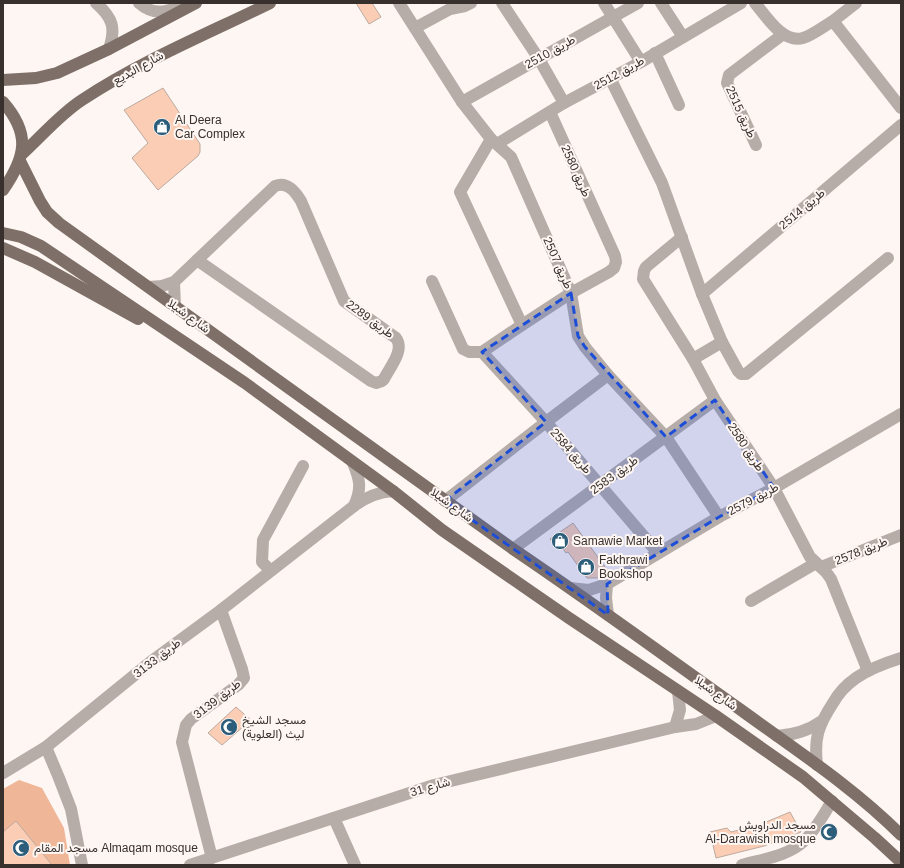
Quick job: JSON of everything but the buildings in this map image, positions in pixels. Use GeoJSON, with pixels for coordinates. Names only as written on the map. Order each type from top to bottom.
{"type":"FeatureCollection","features":[{"type":"Feature","properties":{"kind":"main road"},"geometry":{"type":"LineString","coordinates":[[3,80],[36,78],[57,73],[109,49],[138,32],[196,3]]}},
{"type":"Feature","properties":{"kind":"main road","name":"شارع البديع"},"geometry":{"type":"LineString","coordinates":[[20,158],[61,116],[82,100],[156,58],[270,3]]}},
{"type":"Feature","properties":{"kind":"main road"},"geometry":{"type":"LineString","coordinates":[[3,102],[12,112],[22,134],[20,158],[15,173],[3,190]]}},
{"type":"Feature","properties":{"kind":"main road","name":"شارع شيلا"},"geometry":{"type":"LineString","coordinates":[[20,158],[40,201],[47,212],[59,223],[445,501],[570,588],[817,765],[847,788],[901,835]]}},
{"type":"Feature","properties":{"kind":"main road","name":"شارع شيلا"},"geometry":{"type":"LineString","coordinates":[[3,233],[21,237],[41,246],[175,334],[245,383],[393,491],[442,530],[569,618],[716,716],[803,777],[901,862]]}},
{"type":"Feature","properties":{"kind":"main road"},"geometry":{"type":"LineString","coordinates":[[3,248],[35,262],[138,319],[175,334]]}},
{"type":"Feature","properties":{"kind":"street"},"geometry":{"type":"LineString","coordinates":[[96,3],[108,15],[112,23],[113,31],[109,49]]}},
{"type":"Feature","properties":{"kind":"street"},"geometry":{"type":"LineString","coordinates":[[139,3],[146,9],[163,12],[190,3]]}},
{"type":"Feature","properties":{"kind":"street","name":"طريق 2507"},"geometry":{"type":"LineString","coordinates":[[399,3],[462,102],[494,141],[511,157],[572,293],[578,336],[608,375],[666,437],[718,517]]}},
{"type":"Feature","properties":{"kind":"street"},"geometry":{"type":"LineString","coordinates":[[415,28],[445,12],[471,3]]}},
{"type":"Feature","properties":{"kind":"street"},"geometry":{"type":"LineString","coordinates":[[502,3],[539,59],[564,103]]}},
{"type":"Feature","properties":{"kind":"street"},"geometry":{"type":"LineString","coordinates":[[604,3],[640,62]]}},
{"type":"Feature","properties":{"kind":"street","name":"طريق 2510"},"geometry":{"type":"LineString","coordinates":[[462,102],[638,3]]}},
{"type":"Feature","properties":{"kind":"street"},"geometry":{"type":"LineString","coordinates":[[661,3],[683,37]]}},
{"type":"Feature","properties":{"kind":"street","name":"طريق 2512"},"geometry":{"type":"LineString","coordinates":[[494,141],[640,62],[741,3]]}},
{"type":"Feature","properties":{"kind":"street"},"geometry":{"type":"LineString","coordinates":[[755,3],[782,35],[795,39],[803,38],[834,21],[856,3]]}},
{"type":"Feature","properties":{"kind":"street"},"geometry":{"type":"LineString","coordinates":[[834,21],[901,108]]}},
{"type":"Feature","properties":{"kind":"street","name":"طريق 2515"},"geometry":{"type":"LineString","coordinates":[[756,145],[727,83],[727,79],[729,75],[782,35]]}},
{"type":"Feature","properties":{"kind":"street"},"geometry":{"type":"LineString","coordinates":[[655,53],[680,105]]}},
{"type":"Feature","properties":{"kind":"street"},"geometry":{"type":"LineString","coordinates":[[610,78],[662,183],[702,294],[722,342],[741,374],[746,374],[888,258]]}},
{"type":"Feature","properties":{"kind":"street","name":"طريق 2580"},"geometry":{"type":"LineString","coordinates":[[550,112],[616,262],[614,268],[609,272],[572,293]]}},
{"type":"Feature","properties":{"kind":"street","name":"طريق 2514"},"geometry":{"type":"LineString","coordinates":[[702,294],[901,125]]}},
{"type":"Feature","properties":{"kind":"street"},"geometry":{"type":"LineString","coordinates":[[494,141],[460,192],[522,325]]}},
{"type":"Feature","properties":{"kind":"street","name":"طريق 2289"},"geometry":{"type":"LineString","coordinates":[[148,288],[174,282],[274,186],[279,184],[285,185],[292,189],[301,201],[344,301],[396,338],[398,341],[400,348],[384,379],[376,383],[371,381],[197,260]]}},
{"type":"Feature","properties":{"kind":"street","name":"طريق 2580"},"geometry":{"type":"LineString","coordinates":[[682,237],[646,267],[643,275],[645,283],[693,359],[716,400],[774,488],[806,549],[831,579],[868,671]]}},
{"type":"Feature","properties":{"kind":"street"},"geometry":{"type":"LineString","coordinates":[[432,281],[463,349],[469,352],[482,352],[572,293]]}},
{"type":"Feature","properties":{"kind":"street"},"geometry":{"type":"LineString","coordinates":[[174,282],[175,306]]}},
{"type":"Feature","properties":{"kind":"street"},"geometry":{"type":"LineString","coordinates":[[693,359],[722,342]]}},
{"type":"Feature","properties":{"kind":"street","name":"طريق 2584"},"geometry":{"type":"LineString","coordinates":[[482,352],[546,422],[658,553]]}},
{"type":"Feature","properties":{"kind":"street","name":"طريق 2584"},"geometry":{"type":"LineString","coordinates":[[445,501],[608,375]]}},
{"type":"Feature","properties":{"kind":"street","name":"طريق 2583"},"geometry":{"type":"LineString","coordinates":[[513,549],[716,400]]}},
{"type":"Feature","properties":{"kind":"street","name":"طريق 2579"},"geometry":{"type":"LineString","coordinates":[[570,588],[589,590],[607,584],[718,517],[774,488],[901,414]]}},
{"type":"Feature","properties":{"kind":"street"},"geometry":{"type":"LineString","coordinates":[[353,463],[358,475],[360,486],[354,506]]}},
{"type":"Feature","properties":{"kind":"street"},"geometry":{"type":"LineString","coordinates":[[270,570],[262,562],[263,540],[303,466]]}},
{"type":"Feature","properties":{"kind":"street","name":"طريق 3133"},"geometry":{"type":"LineString","coordinates":[[3,773],[46,747],[153,660],[221,610],[270,570],[362,500],[373,495],[393,491]]}},
{"type":"Feature","properties":{"kind":"street","name":"طريق 2578"},"geometry":{"type":"LineString","coordinates":[[751,600],[818,565],[901,535]]}},
{"type":"Feature","properties":{"kind":"street"},"geometry":{"type":"LineString","coordinates":[[607,584],[606,598],[608,615]]}},
{"type":"Feature","properties":{"kind":"street","name":"طريق 3139"},"geometry":{"type":"LineString","coordinates":[[212,858],[182,742],[186,726],[191,719],[238,685],[244,678],[221,610]]}},
{"type":"Feature","properties":{"kind":"street"},"geometry":{"type":"LineString","coordinates":[[817,765],[816,742],[822,721],[836,698],[855,679],[868,671],[901,658]]}},
{"type":"Feature","properties":{"kind":"street"},"geometry":{"type":"LineString","coordinates":[[675,727],[680,710],[678,691]]}},
{"type":"Feature","properties":{"kind":"street","name":"شارع 31"},"geometry":{"type":"LineString","coordinates":[[190,865],[434,785],[675,727],[696,724],[716,716]]}},
{"type":"Feature","properties":{"kind":"street"},"geometry":{"type":"LineString","coordinates":[[777,736],[788,736],[798,733],[815,726],[822,721]]}},
{"type":"Feature","properties":{"kind":"street"},"geometry":{"type":"LineString","coordinates":[[46,747],[60,778],[71,809],[82,865]]}},
{"type":"Feature","properties":{"kind":"street"},"geometry":{"type":"LineString","coordinates":[[742,865],[782,854],[799,845],[812,832],[832,801]]}},
{"type":"Feature","properties":{"kind":"street"},"geometry":{"type":"LineString","coordinates":[[334,818],[355,865]]}},
{"type":"Feature","properties":{"kind":"highlighted area"},"geometry":{"type":"Polygon","coordinates":[[[571,293],[578,336],[585,347],[666,437],[715,400],[774,488],[719,517],[607,584],[608,615],[445,501],[546,422],[482,352],[571,293]]]}},
{"type":"Feature","properties":{"kind":"shaded area"},"geometry":{"type":"Polygon","coordinates":[[[19,780],[42,788],[64,828],[70,865],[3,865],[3,789],[19,780]]]}},
{"type":"Feature","properties":{"kind":"place","name":"Al Deera Car Complex"},"geometry":{"type":"Point","coordinates":[162,127]}},
{"type":"Feature","properties":{"kind":"place","name":"Samawie Market"},"geometry":{"type":"Point","coordinates":[560,541]}},
{"type":"Feature","properties":{"kind":"place","name":"Fakhrawi Bookshop"},"geometry":{"type":"Point","coordinates":[586,567]}},
{"type":"Feature","properties":{"kind":"place","name":"مسجد الشيخ ليث (العلوية)"},"geometry":{"type":"Point","coordinates":[229,727]}},
{"type":"Feature","properties":{"kind":"place","name":"مسجد الدراويش Al-Darawish mosque"},"geometry":{"type":"Point","coordinates":[829,832]}},
{"type":"Feature","properties":{"kind":"place","name":"مسجد المقام Almaqam mosque"},"geometry":{"type":"Point","coordinates":[21,848]}}]}
